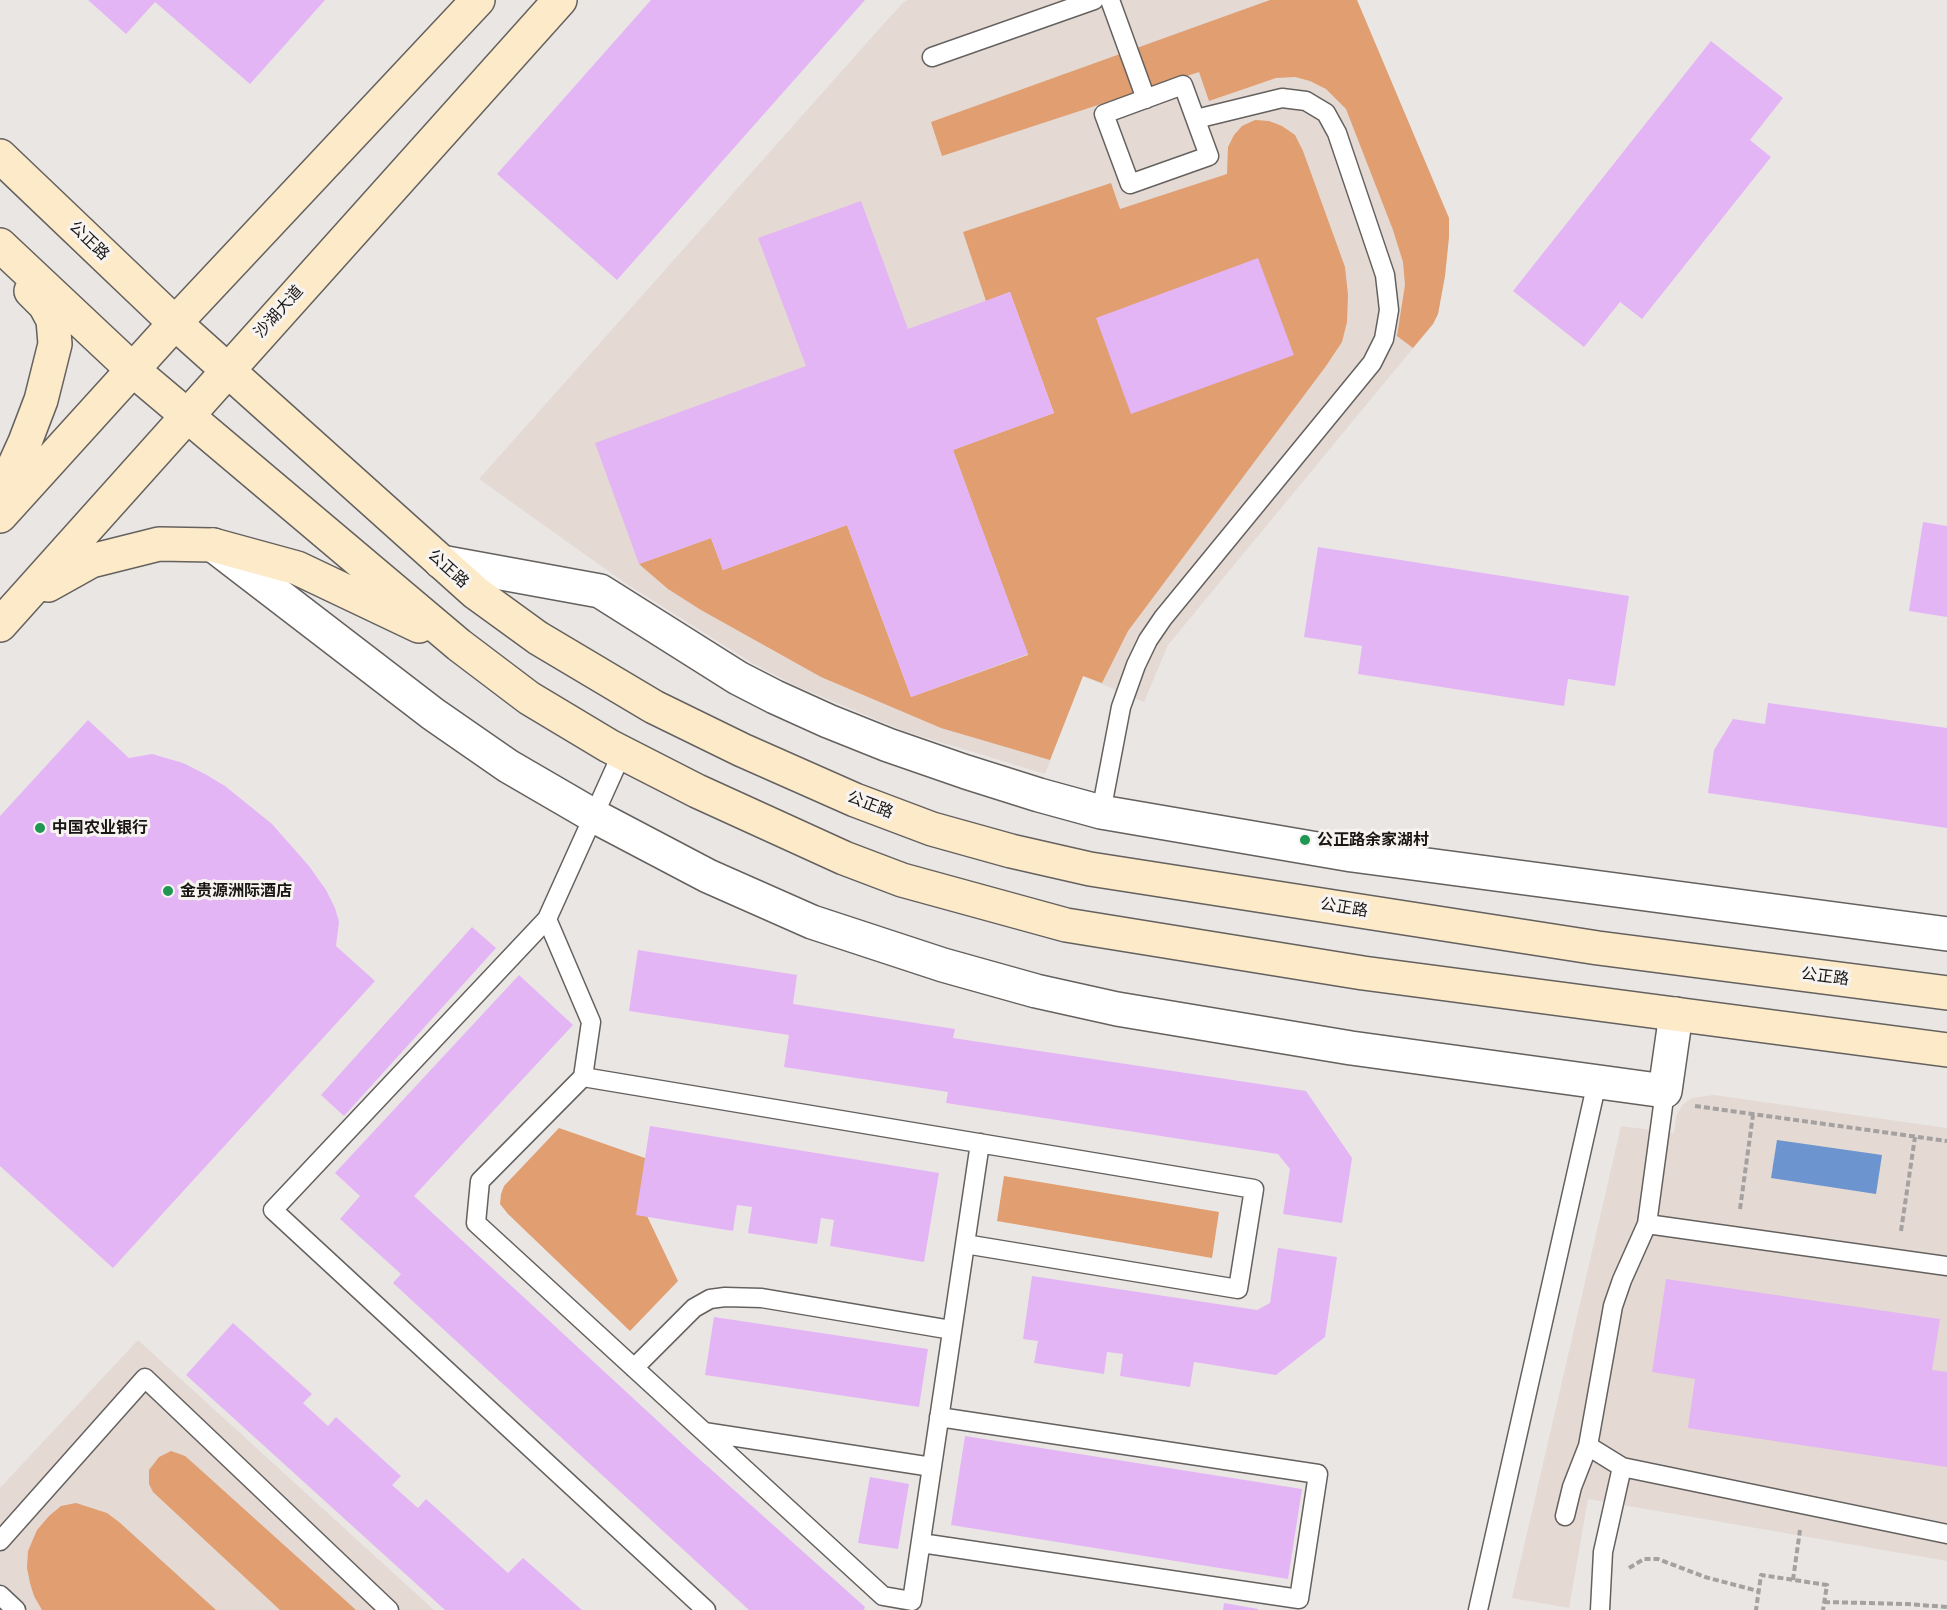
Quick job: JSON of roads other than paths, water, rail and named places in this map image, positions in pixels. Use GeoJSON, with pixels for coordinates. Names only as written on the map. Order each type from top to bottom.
{"type":"FeatureCollection","features":[{"type":"Feature","properties":{"kind":"main road","name":"沙湖大道"},"geometry":{"type":"LineString","coordinates":[[0,625],[560,0]]}},
{"type":"Feature","properties":{"kind":"main road"},"geometry":{"type":"LineString","coordinates":[[0,516],[175,324],[476,1]]}},
{"type":"Feature","properties":{"kind":"main road","name":"公正路"},"geometry":{"type":"LineString","coordinates":[[0,156],[175,324],[476,593],[538,638],[654,707],[742,750],[835,791],[932,829],[1011,851],[1090,869],[1598,948],[1947,993]]}},
{"type":"Feature","properties":{"kind":"main road"},"geometry":{"type":"LineString","coordinates":[[0,245],[133,370],[187,417],[459,645],[529,698],[622,753],[707,796],[844,858],[902,880],[1066,925],[1363,973],[1947,1050]]}},
{"type":"Feature","properties":{"kind":"main road"},"geometry":{"type":"LineString","coordinates":[[0,260],[45,305],[53,320],[55,333],[51,365],[41,400],[0,497]]}},
{"type":"Feature","properties":{"kind":"main road"},"geometry":{"type":"LineString","coordinates":[[23,599],[92,561],[159,544],[213,545],[297,568],[459,645]]}},
{"type":"Feature","properties":{"kind":"street"},"geometry":{"type":"LineString","coordinates":[[213,545],[433,714],[508,766],[594,816],[708,876],[812,921],[943,965],[1036,991],[1117,1009],[1351,1048],[1597,1082],[1664,1097],[1676,1014]]}},
{"type":"Feature","properties":{"kind":"street"},"geometry":{"type":"LineString","coordinates":[[441,562],[600,591],[738,678],[828,721],[966,772],[1101,812],[1352,855],[1947,934]]}},
{"type":"Feature","properties":{"kind":"lane"},"geometry":{"type":"LineString","coordinates":[[932,57],[1094,0]]}},
{"type":"Feature","properties":{"kind":"lane"},"geometry":{"type":"LineString","coordinates":[[1110,0],[1146,99]]}},
{"type":"Feature","properties":{"kind":"lane"},"geometry":{"type":"LineString","coordinates":[[1183,85],[1196,119],[1209,156],[1130,184],[1104,114],[1183,85]]}},
{"type":"Feature","properties":{"kind":"lane"},"geometry":{"type":"LineString","coordinates":[[1101,812],[1121,707],[1148,640],[1162,618],[1372,363],[1384,339],[1389,310],[1385,275],[1337,133],[1326,113],[1306,101],[1282,98],[1196,119]]}},
{"type":"Feature","properties":{"kind":"lane"},"geometry":{"type":"LineString","coordinates":[[622,753],[547,919],[273,1210],[706,1610]]}},
{"type":"Feature","properties":{"kind":"lane"},"geometry":{"type":"LineString","coordinates":[[547,919],[591,1022],[583,1077],[480,1181],[477,1223],[704,1432],[881,1603],[912,1601],[980,1143]]}},
{"type":"Feature","properties":{"kind":"lane"},"geometry":{"type":"LineString","coordinates":[[583,1077],[1254,1189],[1238,1289],[965,1244]]}},
{"type":"Feature","properties":{"kind":"lane"},"geometry":{"type":"LineString","coordinates":[[1478,1610],[1597,1082]]}},
{"type":"Feature","properties":{"kind":"lane"},"geometry":{"type":"LineString","coordinates":[[1565,1516],[1572,1486],[1588,1446],[1613,1306],[1647,1224],[1664,1097]]}},
{"type":"Feature","properties":{"kind":"lane"},"geometry":{"type":"LineString","coordinates":[[1647,1224],[1947,1266]]}},
{"type":"Feature","properties":{"kind":"lane"},"geometry":{"type":"LineString","coordinates":[[634,1368],[694,1308],[710,1299],[725,1297],[762,1298],[952,1330]]}},
{"type":"Feature","properties":{"kind":"lane"},"geometry":{"type":"LineString","coordinates":[[0,1541],[145,1378],[389,1610]]}},
{"type":"Feature","properties":{"kind":"lane"},"geometry":{"type":"LineString","coordinates":[[921,1543],[1299,1599],[1318,1474],[939,1417]]}},
{"type":"Feature","properties":{"kind":"lane"},"geometry":{"type":"LineString","coordinates":[[704,1432],[932,1467]]}},
{"type":"Feature","properties":{"kind":"lane"},"geometry":{"type":"LineString","coordinates":[[1588,1446],[1622,1467],[1947,1534]]}},
{"type":"Feature","properties":{"kind":"lane"},"geometry":{"type":"LineString","coordinates":[[1600,1610],[1604,1552],[1622,1467]]}},
{"type":"Feature","properties":{"kind":"lane"},"geometry":{"type":"LineString","coordinates":[[0,1595],[16,1610]]}},
{"type":"Feature","properties":{"kind":"water"},"geometry":{"type":"Polygon","coordinates":[[[1777,1140],[1882,1155],[1876,1194],[1771,1178],[1777,1140]]]}},
{"type":"Feature","properties":{"kind":"place","name":"中国农业银行"},"geometry":{"type":"Point","coordinates":[40,828]}},
{"type":"Feature","properties":{"kind":"place","name":"公正路余家湖村"},"geometry":{"type":"Point","coordinates":[1305,840]}},
{"type":"Feature","properties":{"kind":"place","name":"金贵源洲际酒店"},"geometry":{"type":"Point","coordinates":[168,891]}}]}
